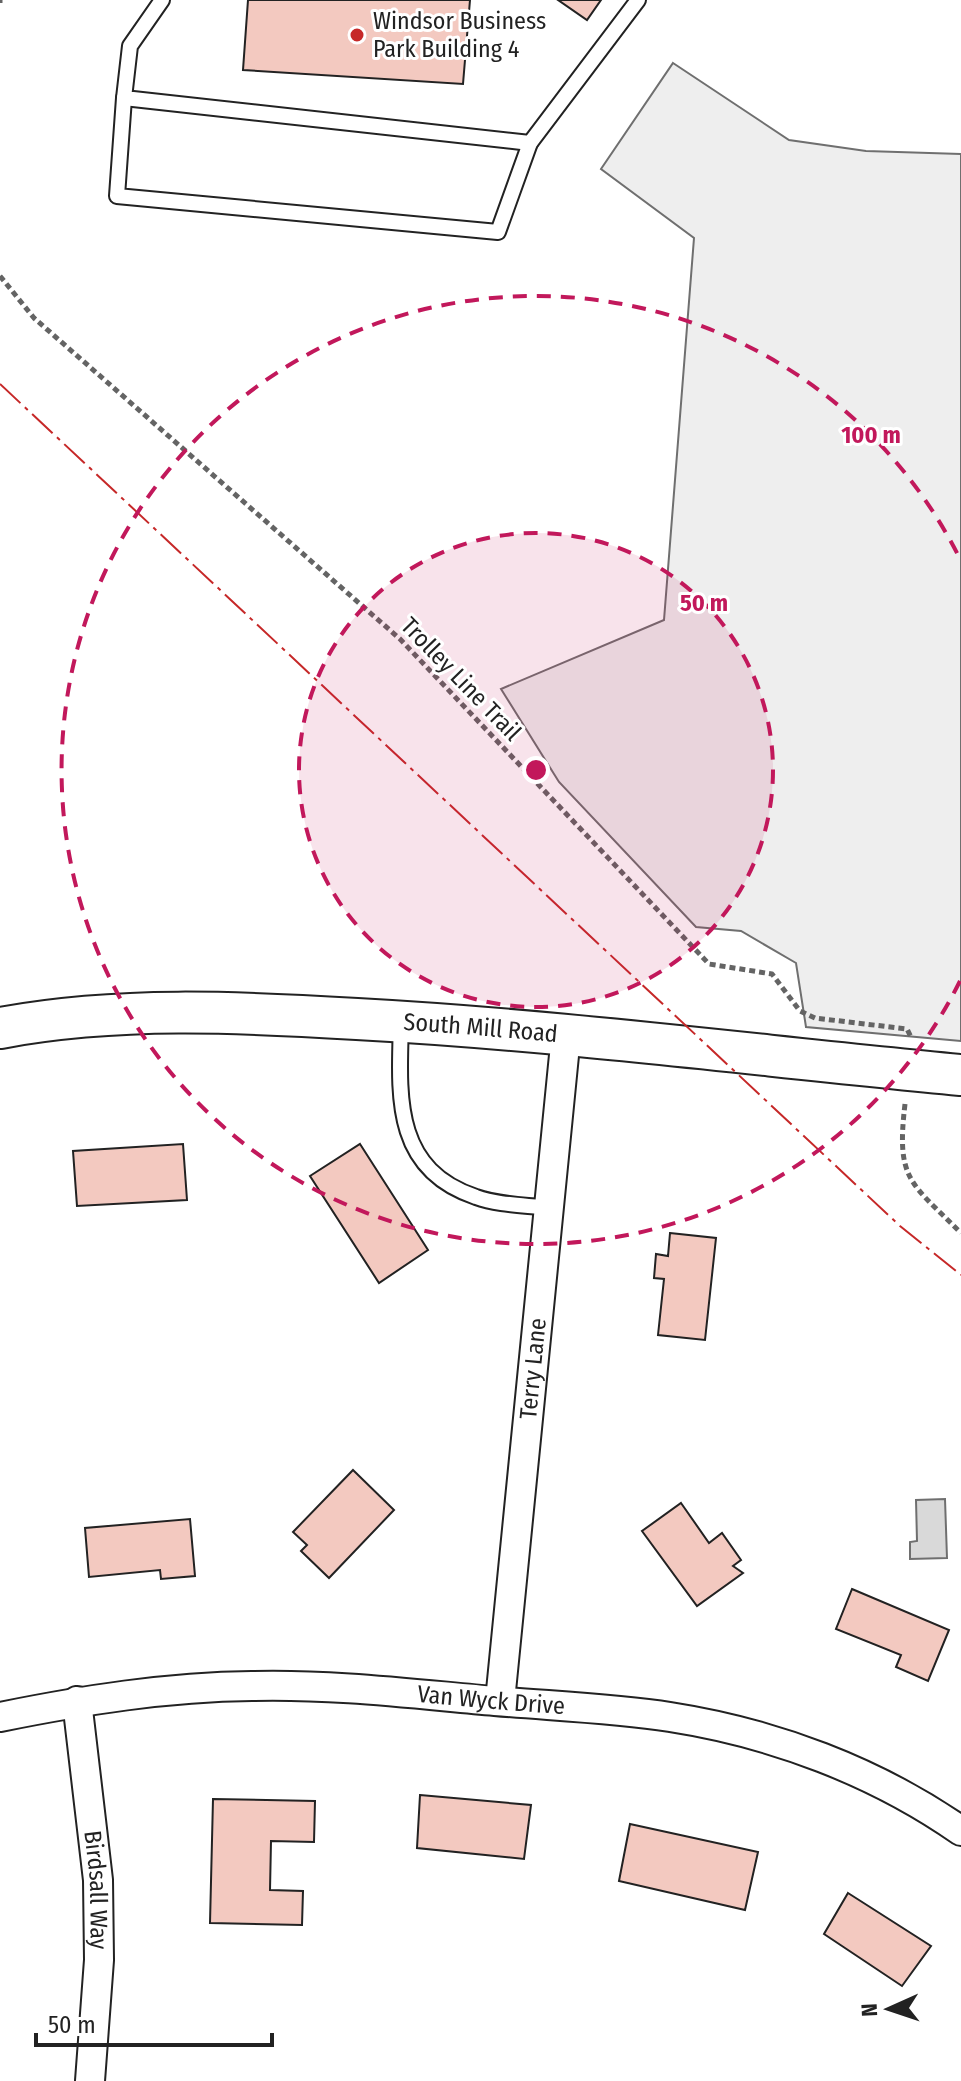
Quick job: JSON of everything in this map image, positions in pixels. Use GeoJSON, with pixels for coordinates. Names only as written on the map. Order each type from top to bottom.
{"type":"FeatureCollection","features":[{"type":"Feature","properties":{"kind":"main road","name":"South Mill Road"},"geometry":{"type":"LineString","coordinates":[[0,1028],[126,1013],[226,1011],[566,1035],[961,1075]]}},
{"type":"Feature","properties":{"kind":"street","name":"Terry Lane"},"geometry":{"type":"LineString","coordinates":[[500,1701],[566,1035]]}},
{"type":"Feature","properties":{"kind":"street","name":"Van Wyck Drive"},"geometry":{"type":"LineString","coordinates":[[0,1717],[77,1701],[167,1690],[253,1686],[338,1687],[669,1716],[742,1731],[813,1754],[871,1778],[961,1831]]}},
{"type":"Feature","properties":{"kind":"street","name":"Birdsall Way"},"geometry":{"type":"LineString","coordinates":[[77,1701],[98,1880],[99,1960],[90,2081]]}},
{"type":"Feature","properties":{"kind":"lane"},"geometry":{"type":"LineString","coordinates":[[162,0],[130,46],[117,196],[498,232],[530,143],[638,0]]}},
{"type":"Feature","properties":{"kind":"lane"},"geometry":{"type":"LineString","coordinates":[[124,98],[530,143]]}},
{"type":"Feature","properties":{"kind":"lane"},"geometry":{"type":"LineString","coordinates":[[401,1021],[399,1102],[413,1148],[444,1184],[478,1199],[549,1208]]}},
{"type":"Feature","properties":{"kind":"path","name":"Trolley Line Trail"},"geometry":{"type":"LineString","coordinates":[[0,276],[34,318],[400,639],[709,964],[772,974],[800,1011],[815,1018],[907,1029],[911,1042]]}},
{"type":"Feature","properties":{"kind":"path"},"geometry":{"type":"LineString","coordinates":[[906,1098],[902,1164],[912,1184],[961,1233]]}},
{"type":"Feature","properties":{"kind":"shaded area"},"geometry":{"type":"Polygon","coordinates":[[[673,63],[789,140],[866,151],[961,154],[961,1041],[806,1027],[796,963],[741,931],[696,927],[559,782],[501,689],[664,620],[694,238],[601,169],[673,63]]]}},
{"type":"Feature","properties":{"kind":"shaded area"},"geometry":{"type":"Polygon","coordinates":[[[945,1499],[947,1558],[910,1559],[910,1542],[917,1541],[916,1500],[945,1499]]]}},
{"type":"Feature","properties":{"kind":"building","name":"Windsor Business Park Building 4"},"geometry":{"type":"Polygon","coordinates":[[[248,0],[470,0],[463,84],[243,70],[248,0]]]}},
{"type":"Feature","properties":{"kind":"building"},"geometry":{"type":"Polygon","coordinates":[[[558,0],[601,0],[587,20],[558,0]]]}},
{"type":"Feature","properties":{"kind":"building"},"geometry":{"type":"Polygon","coordinates":[[[183,1144],[187,1200],[77,1206],[73,1151],[183,1144]]]}},
{"type":"Feature","properties":{"kind":"building"},"geometry":{"type":"Polygon","coordinates":[[[360,1144],[428,1250],[379,1283],[310,1176],[360,1144]]]}},
{"type":"Feature","properties":{"kind":"building"},"geometry":{"type":"Polygon","coordinates":[[[670,1233],[716,1238],[705,1340],[658,1335],[664,1279],[654,1278],[656,1254],[668,1256],[670,1233]]]}},
{"type":"Feature","properties":{"kind":"building"},"geometry":{"type":"Polygon","coordinates":[[[353,1470],[394,1510],[329,1578],[301,1551],[307,1545],[293,1532],[353,1470]]]}},
{"type":"Feature","properties":{"kind":"building"},"geometry":{"type":"Polygon","coordinates":[[[681,1503],[709,1543],[722,1533],[741,1560],[733,1566],[743,1573],[697,1606],[642,1531],[681,1503]]]}},
{"type":"Feature","properties":{"kind":"building"},"geometry":{"type":"Polygon","coordinates":[[[190,1519],[195,1576],[161,1579],[160,1570],[89,1577],[85,1528],[190,1519]]]}},
{"type":"Feature","properties":{"kind":"building"},"geometry":{"type":"Polygon","coordinates":[[[852,1589],[949,1630],[928,1681],[896,1667],[901,1655],[836,1629],[852,1589]]]}},
{"type":"Feature","properties":{"kind":"building"},"geometry":{"type":"Polygon","coordinates":[[[420,1795],[531,1805],[524,1859],[417,1848],[420,1795]]]}},
{"type":"Feature","properties":{"kind":"building"},"geometry":{"type":"Polygon","coordinates":[[[213,1799],[315,1801],[314,1842],[271,1841],[270,1890],[303,1891],[302,1925],[210,1923],[213,1799]]]}},
{"type":"Feature","properties":{"kind":"building"},"geometry":{"type":"Polygon","coordinates":[[[630,1824],[758,1852],[745,1910],[619,1881],[630,1824]]]}},
{"type":"Feature","properties":{"kind":"building"},"geometry":{"type":"Polygon","coordinates":[[[848,1893],[931,1946],[902,1986],[824,1934],[848,1893]]]}},
{"type":"Feature","properties":{"kind":"power"},"geometry":{"type":"LineString","coordinates":[[0,384],[900,1226],[961,1275]]}},
{"type":"Feature","properties":{"kind":"place","name":"Windsor Business Park Building 4"},"geometry":{"type":"Point","coordinates":[357,35]}}]}
